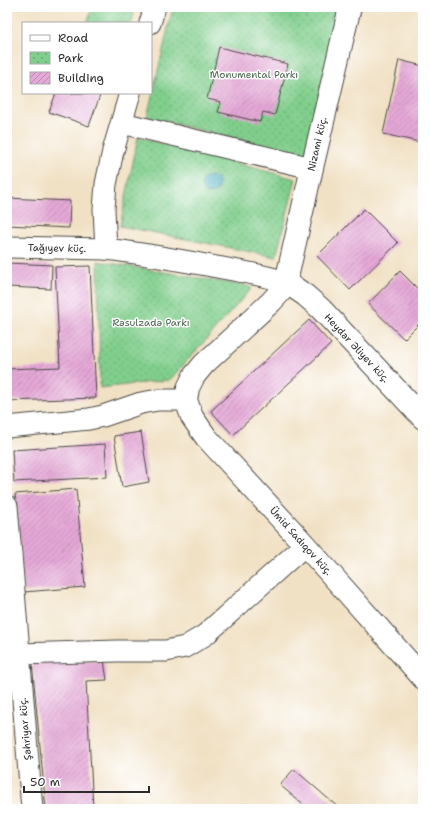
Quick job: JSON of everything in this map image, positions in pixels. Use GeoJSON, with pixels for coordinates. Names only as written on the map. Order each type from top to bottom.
{"type":"FeatureCollection","features":[{"type":"Feature","properties":{"kind":"main road","name":"Nizami küç."},"geometry":{"type":"LineString","coordinates":[[286,282],[350,7]]}},
{"type":"Feature","properties":{"kind":"main road"},"geometry":{"type":"LineString","coordinates":[[186,400],[188,388],[194,376],[204,364],[271,302],[281,291],[286,282]]}},
{"type":"Feature","properties":{"kind":"main road","name":"Heydər Əliyev küç."},"geometry":{"type":"LineString","coordinates":[[286,282],[305,295],[321,309],[423,418]]}},
{"type":"Feature","properties":{"kind":"main road","name":"Ümid Sadıqov küç."},"geometry":{"type":"LineString","coordinates":[[186,400],[192,417],[206,437],[305,545],[423,678]]}},
{"type":"Feature","properties":{"kind":"street"},"geometry":{"type":"LineString","coordinates":[[150,22],[155,7]]}},
{"type":"Feature","properties":{"kind":"street"},"geometry":{"type":"LineString","coordinates":[[106,249],[104,208],[106,184],[113,152],[130,94]]}},
{"type":"Feature","properties":{"kind":"street"},"geometry":{"type":"LineString","coordinates":[[122,123],[312,168]]}},
{"type":"Feature","properties":{"kind":"street","name":"Tağıyev küç."},"geometry":{"type":"LineString","coordinates":[[7,247],[106,249],[135,252],[268,276],[286,282]]}},
{"type":"Feature","properties":{"kind":"street"},"geometry":{"type":"LineString","coordinates":[[7,427],[89,419],[103,416],[140,403],[158,400],[186,400]]}},
{"type":"Feature","properties":{"kind":"street","name":"Şəhriyar küç."},"geometry":{"type":"LineString","coordinates":[[7,506],[13,653],[32,809]]}},
{"type":"Feature","properties":{"kind":"street"},"geometry":{"type":"LineString","coordinates":[[13,653],[166,651],[185,647],[205,635],[305,545]]}},
{"type":"Feature","properties":{"kind":"green space"},"geometry":{"type":"Polygon","coordinates":[[[92,7],[110,7],[134,12],[132,22],[87,22],[92,7]]]}},
{"type":"Feature","properties":{"kind":"green space","name":"Monumental Parkı"},"geometry":{"type":"Polygon","coordinates":[[[173,7],[339,7],[305,156],[147,117],[173,7]]]}},
{"type":"Feature","properties":{"kind":"green space"},"geometry":{"type":"Polygon","coordinates":[[[138,137],[296,179],[276,257],[120,226],[138,137]]]}},
{"type":"Feature","properties":{"kind":"green space","name":"Rəsulzadə Parkı"},"geometry":{"type":"Polygon","coordinates":[[[98,261],[252,288],[170,380],[100,388],[98,261]]]}},
{"type":"Feature","properties":{"kind":"water"},"geometry":{"type":"Polygon","coordinates":[[[210,176],[216,179],[219,185],[216,191],[210,194],[204,191],[201,185],[204,179],[210,176]]]}},
{"type":"Feature","properties":{"kind":"building"},"geometry":{"type":"Polygon","coordinates":[[[219,47],[288,64],[275,115],[263,112],[260,122],[218,112],[221,102],[207,99],[219,47]]]}},
{"type":"Feature","properties":{"kind":"building"},"geometry":{"type":"Polygon","coordinates":[[[399,60],[423,66],[423,125],[419,142],[383,134],[399,60]]]}},
{"type":"Feature","properties":{"kind":"building"},"geometry":{"type":"Polygon","coordinates":[[[56,94],[101,94],[89,126],[49,112],[56,94]]]}},
{"type":"Feature","properties":{"kind":"building"},"geometry":{"type":"Polygon","coordinates":[[[7,198],[70,201],[69,228],[7,225],[7,198]]]}},
{"type":"Feature","properties":{"kind":"building"},"geometry":{"type":"Polygon","coordinates":[[[364,209],[398,243],[350,290],[317,256],[364,209]]]}},
{"type":"Feature","properties":{"kind":"building"},"geometry":{"type":"Polygon","coordinates":[[[7,263],[52,265],[51,289],[7,287],[7,263]]]}},
{"type":"Feature","properties":{"kind":"building"},"geometry":{"type":"Polygon","coordinates":[[[90,266],[96,398],[7,401],[7,369],[60,367],[55,267],[90,266]]]}},
{"type":"Feature","properties":{"kind":"building"},"geometry":{"type":"Polygon","coordinates":[[[400,271],[423,294],[423,320],[404,339],[368,304],[400,271]]]}},
{"type":"Feature","properties":{"kind":"building"},"geometry":{"type":"Polygon","coordinates":[[[309,320],[331,344],[233,435],[211,411],[309,320]]]}},
{"type":"Feature","properties":{"kind":"building"},"geometry":{"type":"Polygon","coordinates":[[[141,432],[149,482],[122,487],[114,436],[141,432]]]}},
{"type":"Feature","properties":{"kind":"building"},"geometry":{"type":"Polygon","coordinates":[[[105,444],[107,477],[14,482],[12,450],[105,444]]]}},
{"type":"Feature","properties":{"kind":"building"},"geometry":{"type":"Polygon","coordinates":[[[76,489],[85,587],[24,592],[15,494],[76,489]]]}},
{"type":"Feature","properties":{"kind":"building"},"geometry":{"type":"Polygon","coordinates":[[[104,661],[107,680],[86,681],[93,808],[46,809],[32,662],[104,661]]]}},
{"type":"Feature","properties":{"kind":"building"},"geometry":{"type":"Polygon","coordinates":[[[294,769],[340,809],[308,809],[280,785],[294,769]]]}}]}
